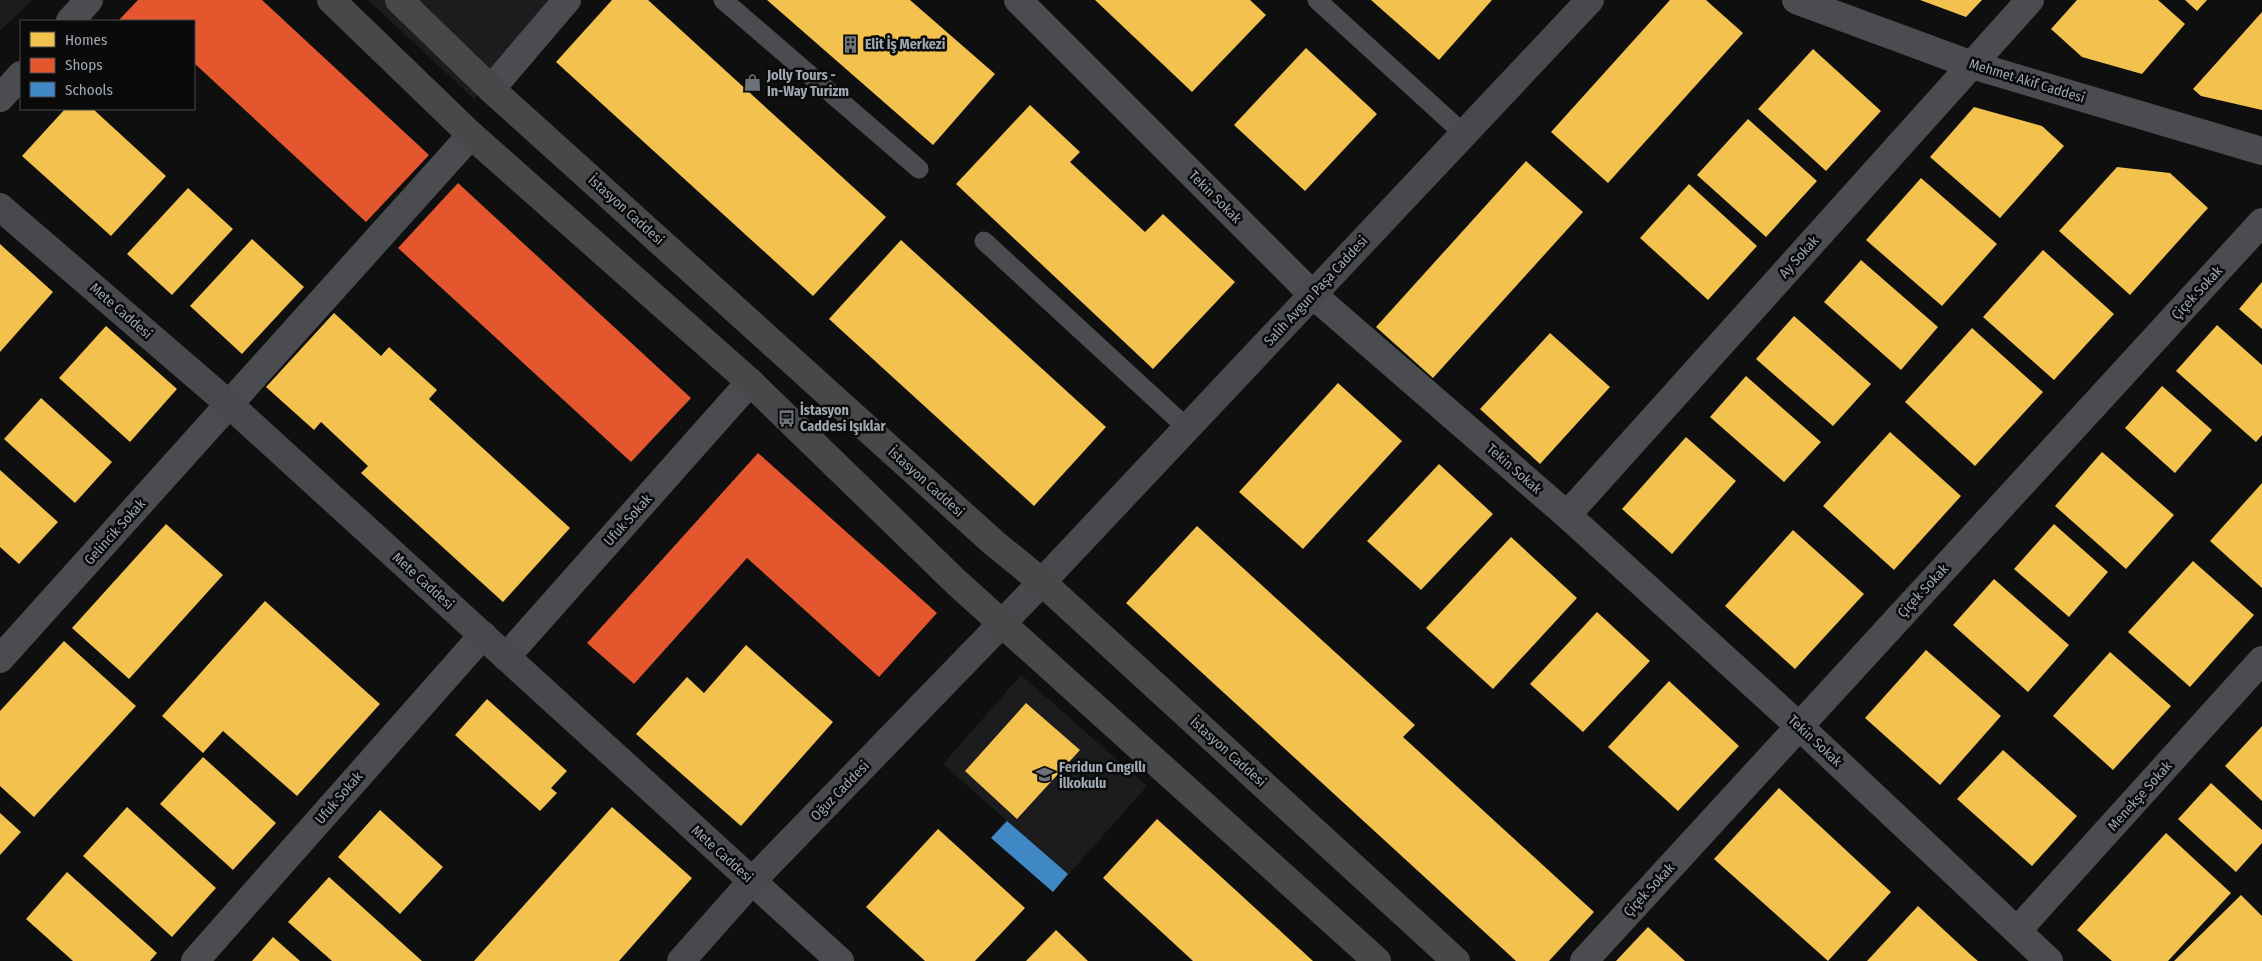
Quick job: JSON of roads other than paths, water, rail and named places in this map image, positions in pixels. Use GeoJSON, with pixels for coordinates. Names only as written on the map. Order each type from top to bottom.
{"type":"FeatureCollection","features":[{"type":"Feature","properties":{"kind":"main road"},"geometry":{"type":"LineString","coordinates":[[331,0],[471,135],[750,382],[956,582],[1377,961]]}},
{"type":"Feature","properties":{"kind":"main road","name":"İstasyon Caddesi"},"geometry":{"type":"LineString","coordinates":[[399,0],[491,89],[994,543],[1042,582],[1456,961]]}},
{"type":"Feature","properties":{"kind":"street"},"geometry":{"type":"LineString","coordinates":[[71,20],[90,0]]}},
{"type":"Feature","properties":{"kind":"street"},"geometry":{"type":"LineString","coordinates":[[491,89],[567,0]]}},
{"type":"Feature","properties":{"kind":"street","name":"Tekin Sokak"},"geometry":{"type":"LineString","coordinates":[[1018,0],[1312,294],[1567,515],[1800,726],[2049,961]]}},
{"type":"Feature","properties":{"kind":"street","name":"Salih Avgun Paşa Caddesi"},"geometry":{"type":"LineString","coordinates":[[1042,582],[1590,0]]}},
{"type":"Feature","properties":{"kind":"street","name":"Mehmet Akif Caddesi"},"geometry":{"type":"LineString","coordinates":[[1796,0],[1972,65],[2262,151]]}},
{"type":"Feature","properties":{"kind":"street","name":"Ay Sokak"},"geometry":{"type":"LineString","coordinates":[[1567,515],[2030,0]]}},
{"type":"Feature","properties":{"kind":"street"},"geometry":{"type":"LineString","coordinates":[[0,98],[20,75]]}},
{"type":"Feature","properties":{"kind":"street","name":"Gelincik Sokak"},"geometry":{"type":"LineString","coordinates":[[0,659],[471,135]]}},
{"type":"Feature","properties":{"kind":"street","name":"Mete Caddesi"},"geometry":{"type":"LineString","coordinates":[[0,207],[230,405],[840,961]]}},
{"type":"Feature","properties":{"kind":"street","name":"Çiçek Sokak"},"geometry":{"type":"LineString","coordinates":[[1584,961],[2262,222]]}},
{"type":"Feature","properties":{"kind":"street","name":"Ufuk Sokak"},"geometry":{"type":"LineString","coordinates":[[506,657],[750,382]]}},
{"type":"Feature","properties":{"kind":"street","name":"Oğuz Caddesi"},"geometry":{"type":"LineString","coordinates":[[681,961],[752,881],[1042,582]]}},
{"type":"Feature","properties":{"kind":"street","name":"Ufuk Sokak"},"geometry":{"type":"LineString","coordinates":[[195,961],[482,635]]}},
{"type":"Feature","properties":{"kind":"street","name":"Menekşe Sokak"},"geometry":{"type":"LineString","coordinates":[[2017,931],[2262,660]]}},
{"type":"Feature","properties":{"kind":"lane"},"geometry":{"type":"LineString","coordinates":[[723,0],[919,169]]}},
{"type":"Feature","properties":{"kind":"lane"},"geometry":{"type":"LineString","coordinates":[[1317,0],[1464,134]]}},
{"type":"Feature","properties":{"kind":"lane"},"geometry":{"type":"LineString","coordinates":[[984,241],[1187,428]]}},
{"type":"Feature","properties":{"kind":"place","name":"Elit İş Merkezi"},"geometry":{"type":"Point","coordinates":[851,44]}},
{"type":"Feature","properties":{"kind":"place","name":"Jolly Tours - In-Way Turizm"},"geometry":{"type":"Point","coordinates":[753,83]}},
{"type":"Feature","properties":{"kind":"place","name":"İstasyon Caddesi Işıklar"},"geometry":{"type":"Point","coordinates":[786,418]}},
{"type":"Feature","properties":{"kind":"place","name":"Feridun Cıngıllı İlkokulu"},"geometry":{"type":"Point","coordinates":[1045,775]}}]}
